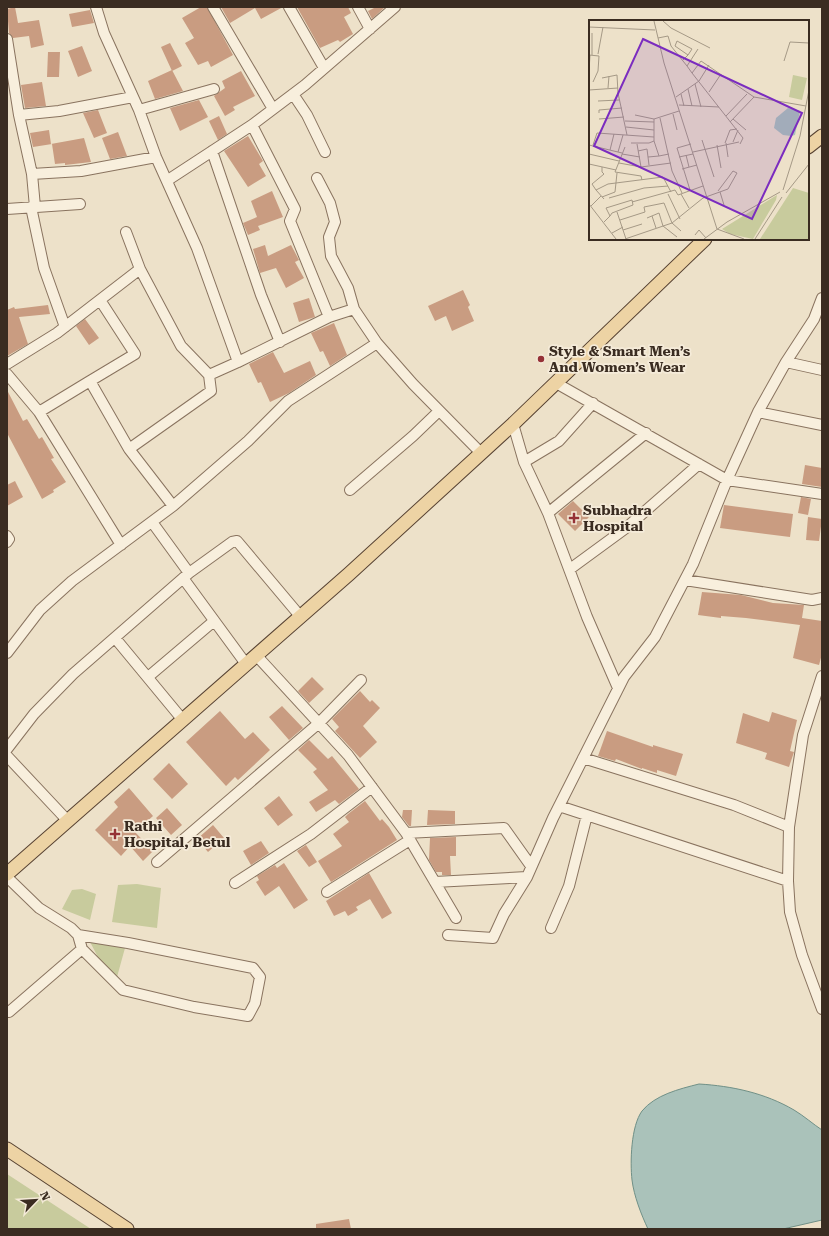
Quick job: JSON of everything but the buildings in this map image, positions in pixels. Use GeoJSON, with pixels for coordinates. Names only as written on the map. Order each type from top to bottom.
{"type":"FeatureCollection","features":[{"type":"Feature","properties":{"kind":"main road"},"geometry":{"type":"LineString","coordinates":[[809,146],[822,136]]}},
{"type":"Feature","properties":{"kind":"main road"},"geometry":{"type":"LineString","coordinates":[[7,874],[349,574],[480,452],[513,424],[704,240]]}},
{"type":"Feature","properties":{"kind":"main road"},"geometry":{"type":"LineString","coordinates":[[7,1149],[127,1229]]}},
{"type":"Feature","properties":{"kind":"street"},"geometry":{"type":"LineString","coordinates":[[96,7],[104,33],[139,110],[156,157],[168,180],[197,248],[238,362]]}},
{"type":"Feature","properties":{"kind":"street"},"geometry":{"type":"LineString","coordinates":[[213,7],[273,109]]}},
{"type":"Feature","properties":{"kind":"street"},"geometry":{"type":"LineString","coordinates":[[289,7],[324,68]]}},
{"type":"Feature","properties":{"kind":"street"},"geometry":{"type":"LineString","coordinates":[[358,7],[370,29]]}},
{"type":"Feature","properties":{"kind":"street"},"geometry":{"type":"LineString","coordinates":[[168,180],[252,125],[293,94],[395,7]]}},
{"type":"Feature","properties":{"kind":"street"},"geometry":{"type":"LineString","coordinates":[[7,39],[19,115],[32,174],[33,207],[44,268],[65,327]]}},
{"type":"Feature","properties":{"kind":"street"},"geometry":{"type":"LineString","coordinates":[[139,110],[214,89]]}},
{"type":"Feature","properties":{"kind":"street"},"geometry":{"type":"LineString","coordinates":[[293,94],[306,115],[325,152]]}},
{"type":"Feature","properties":{"kind":"street"},"geometry":{"type":"LineString","coordinates":[[19,115],[60,111],[133,97]]}},
{"type":"Feature","properties":{"kind":"street"},"geometry":{"type":"LineString","coordinates":[[252,125],[295,209],[290,221],[329,317]]}},
{"type":"Feature","properties":{"kind":"street"},"geometry":{"type":"LineString","coordinates":[[212,151],[261,295],[280,342]]}},
{"type":"Feature","properties":{"kind":"street"},"geometry":{"type":"LineString","coordinates":[[32,174],[81,171],[156,157]]}},
{"type":"Feature","properties":{"kind":"street"},"geometry":{"type":"LineString","coordinates":[[318,178],[330,204],[335,222],[329,237],[331,256],[348,288],[354,309],[377,343],[439,411],[480,452]]}},
{"type":"Feature","properties":{"kind":"street"},"geometry":{"type":"LineString","coordinates":[[7,209],[80,204]]}},
{"type":"Feature","properties":{"kind":"street"},"geometry":{"type":"LineString","coordinates":[[126,232],[140,269],[181,346],[209,375],[210,391],[129,449]]}},
{"type":"Feature","properties":{"kind":"street"},"geometry":{"type":"LineString","coordinates":[[7,364],[65,327],[140,269]]}},
{"type":"Feature","properties":{"kind":"street"},"geometry":{"type":"LineString","coordinates":[[448,936],[494,938],[504,914],[532,866],[559,806],[618,688],[624,677],[655,637],[685,580],[758,412],[786,362],[818,321],[822,298]]}},
{"type":"Feature","properties":{"kind":"street"},"geometry":{"type":"LineString","coordinates":[[38,412],[136,354],[100,300]]}},
{"type":"Feature","properties":{"kind":"street"},"geometry":{"type":"LineString","coordinates":[[209,375],[329,317],[354,309]]}},
{"type":"Feature","properties":{"kind":"street"},"geometry":{"type":"LineString","coordinates":[[7,653],[40,610],[72,581],[173,506],[248,441],[288,401],[377,343]]}},
{"type":"Feature","properties":{"kind":"street"},"geometry":{"type":"LineString","coordinates":[[786,362],[822,370]]}},
{"type":"Feature","properties":{"kind":"street"},"geometry":{"type":"LineString","coordinates":[[7,374],[38,412],[121,545]]}},
{"type":"Feature","properties":{"kind":"street"},"geometry":{"type":"LineString","coordinates":[[90,381],[129,449],[173,506]]}},
{"type":"Feature","properties":{"kind":"street"},"geometry":{"type":"LineString","coordinates":[[556,383],[728,480],[822,494]]}},
{"type":"Feature","properties":{"kind":"street"},"geometry":{"type":"LineString","coordinates":[[524,462],[560,441],[593,403]]}},
{"type":"Feature","properties":{"kind":"street"},"geometry":{"type":"LineString","coordinates":[[350,490],[413,436],[439,411]]}},
{"type":"Feature","properties":{"kind":"street"},"geometry":{"type":"LineString","coordinates":[[758,412],[822,425]]}},
{"type":"Feature","properties":{"kind":"street"},"geometry":{"type":"LineString","coordinates":[[513,424],[524,462],[548,513],[587,617],[618,688]]}},
{"type":"Feature","properties":{"kind":"street"},"geometry":{"type":"LineString","coordinates":[[548,513],[646,433]]}},
{"type":"Feature","properties":{"kind":"street"},"geometry":{"type":"LineString","coordinates":[[570,569],[626,528],[699,464]]}},
{"type":"Feature","properties":{"kind":"street"},"geometry":{"type":"LineString","coordinates":[[152,522],[214,621],[246,664]]}},
{"type":"Feature","properties":{"kind":"street"},"geometry":{"type":"LineString","coordinates":[[7,536],[9,539],[7,542]]}},
{"type":"Feature","properties":{"kind":"street"},"geometry":{"type":"LineString","coordinates":[[7,749],[34,714],[73,674],[186,576],[232,542],[237,541],[300,616]]}},
{"type":"Feature","properties":{"kind":"street"},"geometry":{"type":"LineString","coordinates":[[685,580],[812,600],[822,598]]}},
{"type":"Feature","properties":{"kind":"street"},"geometry":{"type":"LineString","coordinates":[[148,677],[214,621]]}},
{"type":"Feature","properties":{"kind":"street"},"geometry":{"type":"LineString","coordinates":[[115,638],[182,719]]}},
{"type":"Feature","properties":{"kind":"street"},"geometry":{"type":"LineString","coordinates":[[256,655],[348,755],[408,837],[456,918]]}},
{"type":"Feature","properties":{"kind":"street"},"geometry":{"type":"LineString","coordinates":[[822,676],[803,735],[789,827],[788,882],[790,912],[802,955],[822,1009]]}},
{"type":"Feature","properties":{"kind":"street"},"geometry":{"type":"LineString","coordinates":[[157,862],[318,723],[361,680]]}},
{"type":"Feature","properties":{"kind":"street"},"geometry":{"type":"LineString","coordinates":[[7,756],[67,820]]}},
{"type":"Feature","properties":{"kind":"street"},"geometry":{"type":"LineString","coordinates":[[583,758],[734,805],[789,827]]}},
{"type":"Feature","properties":{"kind":"street"},"geometry":{"type":"LineString","coordinates":[[235,883],[311,834],[372,787]]}},
{"type":"Feature","properties":{"kind":"street"},"geometry":{"type":"LineString","coordinates":[[559,806],[788,882]]}},
{"type":"Feature","properties":{"kind":"street"},"geometry":{"type":"LineString","coordinates":[[551,928],[569,886],[587,815]]}},
{"type":"Feature","properties":{"kind":"street"},"geometry":{"type":"LineString","coordinates":[[328,892],[408,837],[504,828],[532,866]]}},
{"type":"Feature","properties":{"kind":"street"},"geometry":{"type":"LineString","coordinates":[[7,877],[39,908],[70,928],[78,935],[128,943],[253,968],[260,977],[255,1003],[248,1016],[194,1007],[123,990],[82,949],[78,935]]}},
{"type":"Feature","properties":{"kind":"street"},"geometry":{"type":"LineString","coordinates":[[435,882],[526,877]]}},
{"type":"Feature","properties":{"kind":"street"},"geometry":{"type":"LineString","coordinates":[[9,1012],[82,949]]}},
{"type":"Feature","properties":{"kind":"green space"},"geometry":{"type":"Polygon","coordinates":[[[137,884],[161,888],[157,928],[112,922],[118,885],[137,884]]]}},
{"type":"Feature","properties":{"kind":"green space"},"geometry":{"type":"Polygon","coordinates":[[[82,889],[96,894],[90,920],[62,909],[72,890],[82,889]]]}},
{"type":"Feature","properties":{"kind":"green space"},"geometry":{"type":"Polygon","coordinates":[[[89,940],[125,948],[117,977],[100,961],[89,940]]]}},
{"type":"Feature","properties":{"kind":"green space"},"geometry":{"type":"Polygon","coordinates":[[[7,1174],[91,1229],[7,1229],[7,1174]]]}},
{"type":"Feature","properties":{"kind":"water"},"geometry":{"type":"Polygon","coordinates":[[[699,1084],[748,1091],[772,1099],[794,1110],[822,1130],[822,1220],[783,1229],[648,1229],[638,1205],[632,1180],[632,1144],[638,1118],[647,1105],[660,1097],[668,1093],[699,1084]]]}},
{"type":"Feature","properties":{"kind":"place","name":"Style & Smart Men’s And Women’s Wear"},"geometry":{"type":"Point","coordinates":[541,359]}},
{"type":"Feature","properties":{"kind":"place","name":"Subhadra Hospital"},"geometry":{"type":"Point","coordinates":[574,518]}},
{"type":"Feature","properties":{"kind":"place","name":"Rathi Hospital, Betul"},"geometry":{"type":"Point","coordinates":[115,834]}}]}
